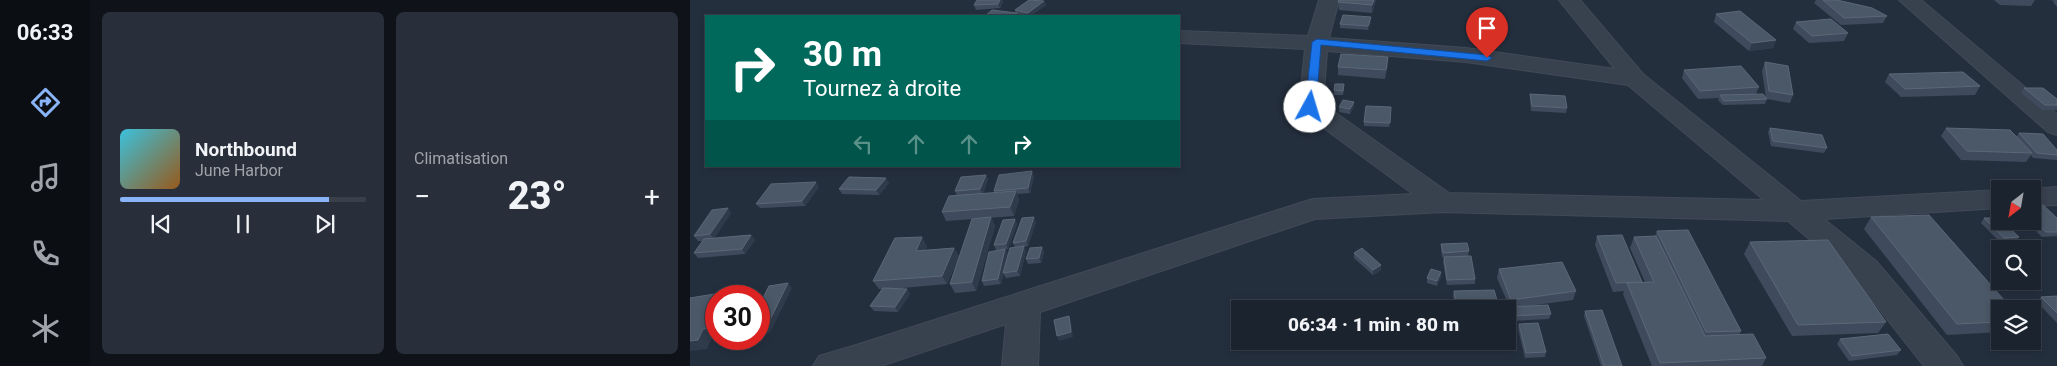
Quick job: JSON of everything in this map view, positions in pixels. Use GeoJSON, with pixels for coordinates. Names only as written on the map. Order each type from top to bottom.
{"type":"FeatureCollection","features":[{"type":"Feature","properties":{"kind":"street"},"geometry":{"type":"LineString","coordinates":[[1329,0],[1317,42],[1310,107],[1443,202]]}},
{"type":"Feature","properties":{"kind":"street"},"geometry":{"type":"LineString","coordinates":[[1569,0],[1635,79],[1865,269],[1945,366]]}},
{"type":"Feature","properties":{"kind":"street"},"geometry":{"type":"LineString","coordinates":[[1909,0],[2057,127]]}},
{"type":"Feature","properties":{"kind":"street"},"geometry":{"type":"LineString","coordinates":[[1180,37],[1317,42],[1468,56],[1635,79]]}},
{"type":"Feature","properties":{"kind":"street"},"geometry":{"type":"LineString","coordinates":[[2041,197],[2057,196]]}},
{"type":"Feature","properties":{"kind":"street"},"geometry":{"type":"LineString","coordinates":[[831,366],[852,361],[1313,208],[1443,202],[1793,211],[1991,200]]}},
{"type":"Feature","properties":{"kind":"street"},"geometry":{"type":"LineString","coordinates":[[1020,366],[1024,304]]}},
{"type":"Feature","properties":{"kind":"building"},"geometry":{"type":"Polygon","coordinates":[[[977,0],[1000,0],[998,4],[974,5],[977,0]]]}},
{"type":"Feature","properties":{"kind":"building"},"geometry":{"type":"Polygon","coordinates":[[[1029,0],[1044,1],[1028,13],[1015,10],[1029,0]]]}},
{"type":"Feature","properties":{"kind":"building"},"geometry":{"type":"Polygon","coordinates":[[[1339,0],[1374,0],[1372,5],[1338,2],[1339,0]]]}},
{"type":"Feature","properties":{"kind":"building"},"geometry":{"type":"Polygon","coordinates":[[[1823,0],[1837,0],[1872,8],[1887,16],[1844,18],[1823,0]]]}},
{"type":"Feature","properties":{"kind":"building"},"geometry":{"type":"Polygon","coordinates":[[[992,10],[1017,13],[1014,15],[986,15],[992,10]]]}},
{"type":"Feature","properties":{"kind":"building"},"geometry":{"type":"Polygon","coordinates":[[[1740,11],[1776,40],[1752,43],[1716,14],[1740,11]]]}},
{"type":"Feature","properties":{"kind":"building"},"geometry":{"type":"Polygon","coordinates":[[[1343,15],[1371,17],[1368,26],[1340,24],[1343,15]]]}},
{"type":"Feature","properties":{"kind":"building"},"geometry":{"type":"Polygon","coordinates":[[[1831,19],[1848,33],[1812,36],[1796,22],[1831,19]]]}},
{"type":"Feature","properties":{"kind":"building"},"geometry":{"type":"Polygon","coordinates":[[[1341,54],[1388,57],[1386,70],[1338,67],[1341,54]]]}},
{"type":"Feature","properties":{"kind":"building"},"geometry":{"type":"Polygon","coordinates":[[[1765,62],[1788,66],[1793,95],[1769,91],[1765,62]]]}},
{"type":"Feature","properties":{"kind":"building"},"geometry":{"type":"Polygon","coordinates":[[[1741,66],[1759,87],[1700,91],[1684,70],[1741,66]]]}},
{"type":"Feature","properties":{"kind":"building"},"geometry":{"type":"Polygon","coordinates":[[[1963,72],[1980,86],[1905,89],[1889,74],[1963,72]]]}},
{"type":"Feature","properties":{"kind":"building"},"geometry":{"type":"Polygon","coordinates":[[[1335,84],[1344,84],[1343,91],[1334,90],[1335,84]]]}},
{"type":"Feature","properties":{"kind":"building"},"geometry":{"type":"Polygon","coordinates":[[[2024,88],[2043,88],[2057,99],[2057,105],[2045,105],[2024,88]]]}},
{"type":"Feature","properties":{"kind":"building"},"geometry":{"type":"Polygon","coordinates":[[[1530,94],[1565,96],[1567,108],[1532,106],[1530,94]]]}},
{"type":"Feature","properties":{"kind":"building"},"geometry":{"type":"Polygon","coordinates":[[[1763,94],[1767,99],[1724,101],[1720,95],[1763,94]]]}},
{"type":"Feature","properties":{"kind":"building"},"geometry":{"type":"Polygon","coordinates":[[[1343,100],[1354,102],[1350,109],[1339,107],[1343,100]]]}},
{"type":"Feature","properties":{"kind":"building"},"geometry":{"type":"Polygon","coordinates":[[[1366,106],[1391,107],[1390,123],[1364,122],[1366,106]]]}},
{"type":"Feature","properties":{"kind":"building"},"geometry":{"type":"Polygon","coordinates":[[[1770,128],[1822,135],[1827,148],[1773,141],[1770,128]]]}},
{"type":"Feature","properties":{"kind":"building"},"geometry":{"type":"Polygon","coordinates":[[[1946,128],[2010,130],[2032,153],[1967,151],[1946,128]]]}},
{"type":"Feature","properties":{"kind":"building"},"geometry":{"type":"Polygon","coordinates":[[[2019,133],[2043,134],[2057,150],[2057,155],[2037,153],[2019,133]]]}},
{"type":"Feature","properties":{"kind":"building"},"geometry":{"type":"Polygon","coordinates":[[[1032,171],[1028,188],[994,191],[999,175],[1032,171]]]}},
{"type":"Feature","properties":{"kind":"building"},"geometry":{"type":"Polygon","coordinates":[[[986,175],[980,189],[955,191],[961,177],[986,175]]]}},
{"type":"Feature","properties":{"kind":"building"},"geometry":{"type":"Polygon","coordinates":[[[849,177],[886,178],[876,190],[839,189],[849,177]]]}},
{"type":"Feature","properties":{"kind":"building"},"geometry":{"type":"Polygon","coordinates":[[[816,182],[802,201],[756,204],[771,184],[816,182]]]}},
{"type":"Feature","properties":{"kind":"building"},"geometry":{"type":"Polygon","coordinates":[[[1016,191],[1010,207],[942,212],[949,196],[1016,191]]]}},
{"type":"Feature","properties":{"kind":"building"},"geometry":{"type":"Polygon","coordinates":[[[2041,205],[2057,218],[2057,232],[2046,232],[2041,227],[2041,205]]]}},
{"type":"Feature","properties":{"kind":"building"},"geometry":{"type":"Polygon","coordinates":[[[728,208],[710,234],[694,236],[712,210],[728,208]]]}},
{"type":"Feature","properties":{"kind":"building"},"geometry":{"type":"Polygon","coordinates":[[[1929,215],[1991,285],[1991,290],[1995,290],[2004,300],[1991,300],[1991,322],[1957,324],[1871,217],[1929,215]]]}},
{"type":"Feature","properties":{"kind":"building"},"geometry":{"type":"Polygon","coordinates":[[[991,217],[972,282],[950,284],[972,219],[991,217]]]}},
{"type":"Feature","properties":{"kind":"building"},"geometry":{"type":"Polygon","coordinates":[[[1034,217],[1026,241],[1013,243],[1022,218],[1034,217]]]}},
{"type":"Feature","properties":{"kind":"building"},"geometry":{"type":"Polygon","coordinates":[[[1984,218],[1991,218],[1991,225],[1984,218]]]}},
{"type":"Feature","properties":{"kind":"building"},"geometry":{"type":"Polygon","coordinates":[[[1015,219],[1006,244],[994,245],[1003,220],[1015,219]]]}},
{"type":"Feature","properties":{"kind":"building"},"geometry":{"type":"Polygon","coordinates":[[[1688,230],[1741,331],[1706,332],[1657,231],[1688,230]]]}},
{"type":"Feature","properties":{"kind":"building"},"geometry":{"type":"Polygon","coordinates":[[[1996,230],[2012,230],[2019,237],[2004,238],[1996,230]]]}},
{"type":"Feature","properties":{"kind":"building"},"geometry":{"type":"Polygon","coordinates":[[[751,235],[742,249],[694,253],[704,239],[751,235]]]}},
{"type":"Feature","properties":{"kind":"building"},"geometry":{"type":"Polygon","coordinates":[[[1622,235],[1642,282],[1616,283],[1597,236],[1622,235]]]}},
{"type":"Feature","properties":{"kind":"building"},"geometry":{"type":"Polygon","coordinates":[[[1656,236],[1705,336],[1753,334],[1766,358],[1660,363],[1627,283],[1654,282],[1634,237],[1656,236]]]}},
{"type":"Feature","properties":{"kind":"building"},"geometry":{"type":"Polygon","coordinates":[[[922,237],[916,251],[954,248],[942,276],[873,281],[895,238],[922,237]]]}},
{"type":"Feature","properties":{"kind":"building"},"geometry":{"type":"Polygon","coordinates":[[[1828,240],[1886,322],[1798,325],[1750,242],[1828,240]]]}},
{"type":"Feature","properties":{"kind":"building"},"geometry":{"type":"Polygon","coordinates":[[[1467,243],[1469,251],[1443,253],[1441,244],[1467,243]]]}},
{"type":"Feature","properties":{"kind":"building"},"geometry":{"type":"Polygon","coordinates":[[[1024,246],[1017,271],[1003,273],[1010,248],[1024,246]]]}},
{"type":"Feature","properties":{"kind":"building"},"geometry":{"type":"Polygon","coordinates":[[[1042,247],[1039,258],[1026,259],[1030,248],[1042,247]]]}},
{"type":"Feature","properties":{"kind":"building"},"geometry":{"type":"Polygon","coordinates":[[[1362,248],[1381,265],[1373,270],[1354,253],[1362,248]]]}},
{"type":"Feature","properties":{"kind":"building"},"geometry":{"type":"Polygon","coordinates":[[[1005,249],[998,279],[982,281],[989,252],[1005,249]]]}},
{"type":"Feature","properties":{"kind":"building"},"geometry":{"type":"Polygon","coordinates":[[[1471,256],[1475,279],[1447,280],[1444,257],[1471,256]]]}},
{"type":"Feature","properties":{"kind":"building"},"geometry":{"type":"Polygon","coordinates":[[[1562,262],[1576,291],[1511,300],[1499,269],[1562,262]]]}},
{"type":"Feature","properties":{"kind":"building"},"geometry":{"type":"Polygon","coordinates":[[[1431,269],[1441,272],[1437,281],[1427,278],[1431,269]]]}},
{"type":"Feature","properties":{"kind":"building"},"geometry":{"type":"Polygon","coordinates":[[[788,283],[770,320],[770,286],[788,283]]]}},
{"type":"Feature","properties":{"kind":"building"},"geometry":{"type":"Polygon","coordinates":[[[883,288],[907,289],[895,307],[870,306],[883,288]]]}},
{"type":"Feature","properties":{"kind":"building"},"geometry":{"type":"Polygon","coordinates":[[[1494,290],[1497,300],[1456,300],[1454,291],[1494,290]]]}},
{"type":"Feature","properties":{"kind":"building"},"geometry":{"type":"Polygon","coordinates":[[[705,296],[705,329],[703,329],[698,340],[690,341],[690,298],[705,296]]]}},
{"type":"Feature","properties":{"kind":"building"},"geometry":{"type":"Polygon","coordinates":[[[2057,296],[2057,313],[2041,297],[2057,296]]]}},
{"type":"Feature","properties":{"kind":"building"},"geometry":{"type":"Polygon","coordinates":[[[1548,305],[1551,314],[1516,316],[1516,307],[1548,305]]]}},
{"type":"Feature","properties":{"kind":"building"},"geometry":{"type":"Polygon","coordinates":[[[1602,310],[1622,366],[1604,366],[1585,311],[1602,310]]]}},
{"type":"Feature","properties":{"kind":"building"},"geometry":{"type":"Polygon","coordinates":[[[1069,316],[1071,332],[1057,336],[1054,320],[1069,316]]]}},
{"type":"Feature","properties":{"kind":"building"},"geometry":{"type":"Polygon","coordinates":[[[1538,323],[1546,352],[1526,353],[1519,324],[1538,323]]]}},
{"type":"Feature","properties":{"kind":"building"},"geometry":{"type":"Polygon","coordinates":[[[1888,334],[1901,350],[1852,356],[1840,339],[1888,334]]]}},
{"type":"Feature","properties":{"kind":"route"},"geometry":{"type":"LineString","coordinates":[[1310,107],[1317,42],[1487,58]]}}]}
